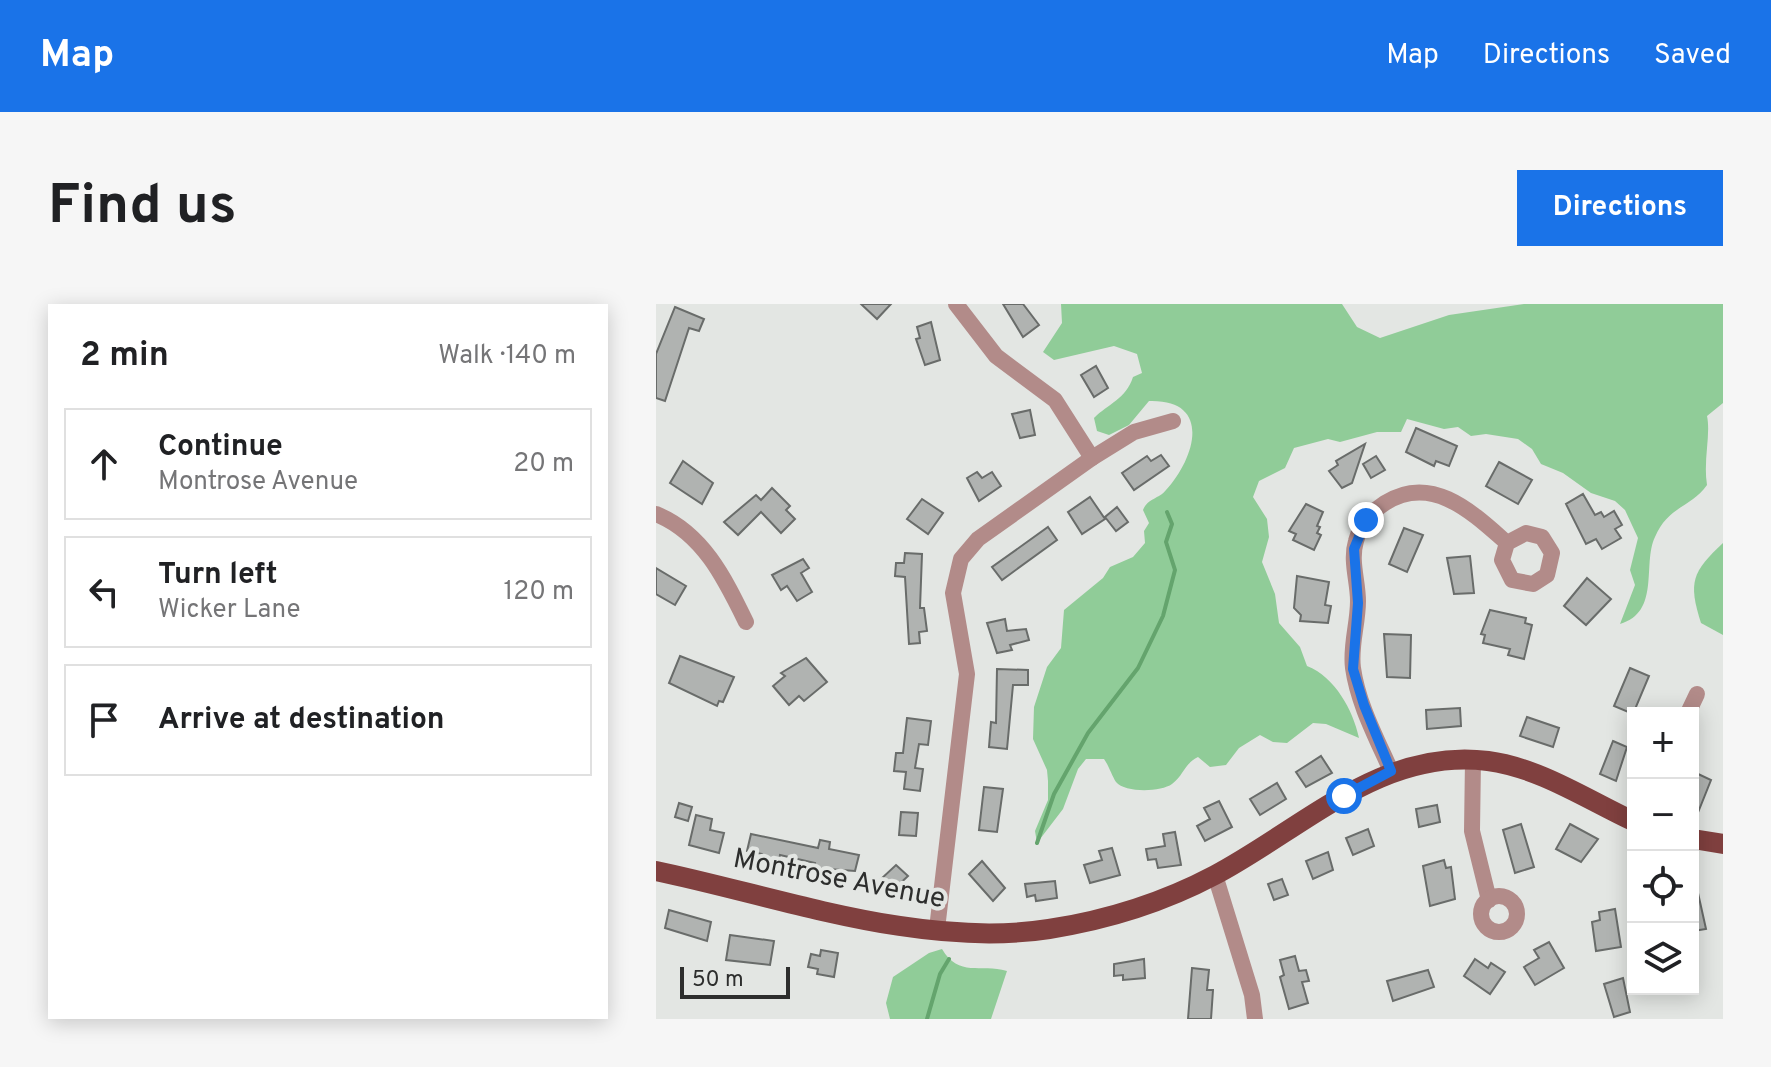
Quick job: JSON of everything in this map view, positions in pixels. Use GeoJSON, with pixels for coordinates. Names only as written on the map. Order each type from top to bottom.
{"type":"FeatureCollection","features":[{"type":"Feature","properties":{"kind":"main road","name":"Montrose Avenue"},"geometry":{"type":"LineString","coordinates":[[656,871],[888,923],[1005,933],[1082,922],[1148,904],[1215,875],[1362,785],[1391,771],[1437,761],[1473,760],[1530,772],[1627,818]]}},
{"type":"Feature","properties":{"kind":"main road"},"geometry":{"type":"LineString","coordinates":[[1699,840],[1723,844]]}},
{"type":"Feature","properties":{"kind":"street"},"geometry":{"type":"LineString","coordinates":[[956,304],[996,356],[1050,394],[1092,458]]}},
{"type":"Feature","properties":{"kind":"street"},"geometry":{"type":"LineString","coordinates":[[937,929],[967,674],[953,593],[957,567],[978,539],[1092,458],[1134,432],[1173,421]]}},
{"type":"Feature","properties":{"kind":"street"},"geometry":{"type":"LineString","coordinates":[[1391,771],[1353,669],[1358,603],[1354,549],[1360,529],[1373,512],[1390,500],[1425,492],[1459,504],[1507,543]]}},
{"type":"Feature","properties":{"kind":"street"},"geometry":{"type":"LineString","coordinates":[[656,514],[683,529],[703,549],[721,573],[746,622]]}},
{"type":"Feature","properties":{"kind":"street"},"geometry":{"type":"LineString","coordinates":[[1691,707],[1697,694]]}},
{"type":"Feature","properties":{"kind":"street"},"geometry":{"type":"LineString","coordinates":[[1473,760],[1472,831],[1489,900]]}},
{"type":"Feature","properties":{"kind":"street"},"geometry":{"type":"LineString","coordinates":[[1215,875],[1252,995],[1255,1019]]}},
{"type":"Feature","properties":{"kind":"green space"},"geometry":{"type":"Polygon","coordinates":[[[1061,304],[1342,304],[1357,327],[1380,338],[1449,315],[1524,304],[1723,304],[1723,403],[1707,416],[1707,485],[1660,527],[1651,548],[1646,598],[1633,618],[1620,624],[1635,585],[1630,570],[1638,538],[1625,510],[1615,501],[1591,493],[1563,473],[1541,464],[1532,449],[1518,439],[1486,434],[1471,436],[1458,427],[1444,429],[1407,419],[1401,432],[1377,432],[1340,442],[1328,439],[1294,448],[1285,468],[1259,481],[1253,497],[1267,519],[1269,537],[1262,562],[1275,594],[1279,623],[1300,647],[1307,666],[1326,678],[1341,696],[1359,738],[1326,724],[1313,723],[1287,743],[1273,742],[1260,735],[1239,748],[1226,765],[1210,767],[1198,757],[1172,784],[1152,790],[1121,786],[1104,759],[1086,759],[1078,769],[1063,809],[1037,843],[1035,831],[1048,800],[1048,781],[1047,770],[1033,739],[1034,707],[1047,667],[1061,648],[1064,610],[1103,578],[1110,567],[1133,557],[1145,543],[1144,531],[1149,523],[1143,510],[1176,477],[1185,462],[1192,432],[1190,420],[1182,409],[1169,403],[1149,401],[1129,425],[1109,435],[1097,431],[1094,418],[1121,396],[1133,377],[1142,373],[1137,354],[1114,346],[1054,360],[1043,352],[1062,323],[1061,304]]]}},
{"type":"Feature","properties":{"kind":"green space"},"geometry":{"type":"Polygon","coordinates":[[[1723,543],[1723,635],[1701,623],[1694,587],[1699,570],[1723,543]]]}},
{"type":"Feature","properties":{"kind":"green space"},"geometry":{"type":"Polygon","coordinates":[[[942,949],[963,967],[1007,971],[991,1019],[890,1019],[886,1003],[893,977],[929,953],[942,949]]]}},
{"type":"Feature","properties":{"kind":"building"},"geometry":{"type":"Polygon","coordinates":[[[861,304],[891,304],[877,319],[861,304]]]}},
{"type":"Feature","properties":{"kind":"building"},"geometry":{"type":"Polygon","coordinates":[[[1003,304],[1023,304],[1039,325],[1023,337],[1003,304]]]}},
{"type":"Feature","properties":{"kind":"building"},"geometry":{"type":"Polygon","coordinates":[[[675,307],[704,319],[699,331],[689,328],[665,401],[656,398],[656,354],[675,307]]]}},
{"type":"Feature","properties":{"kind":"building"},"geometry":{"type":"Polygon","coordinates":[[[931,322],[940,360],[925,365],[916,339],[920,338],[917,327],[931,322]]]}},
{"type":"Feature","properties":{"kind":"building"},"geometry":{"type":"Polygon","coordinates":[[[1096,366],[1108,388],[1094,397],[1081,375],[1096,366]]]}},
{"type":"Feature","properties":{"kind":"building"},"geometry":{"type":"Polygon","coordinates":[[[1030,410],[1035,435],[1020,438],[1012,414],[1030,410]]]}},
{"type":"Feature","properties":{"kind":"building"},"geometry":{"type":"Polygon","coordinates":[[[1416,428],[1457,446],[1449,466],[1436,461],[1434,466],[1406,452],[1416,428]]]}},
{"type":"Feature","properties":{"kind":"building"},"geometry":{"type":"Polygon","coordinates":[[[1365,444],[1352,483],[1342,488],[1329,471],[1338,465],[1336,461],[1365,444]]]}},
{"type":"Feature","properties":{"kind":"building"},"geometry":{"type":"Polygon","coordinates":[[[1161,455],[1169,466],[1134,490],[1122,473],[1147,456],[1151,461],[1161,455]]]}},
{"type":"Feature","properties":{"kind":"building"},"geometry":{"type":"Polygon","coordinates":[[[1376,456],[1385,470],[1371,478],[1363,464],[1376,456]]]}},
{"type":"Feature","properties":{"kind":"building"},"geometry":{"type":"Polygon","coordinates":[[[683,461],[713,483],[702,504],[670,483],[683,461]]]}},
{"type":"Feature","properties":{"kind":"building"},"geometry":{"type":"Polygon","coordinates":[[[1499,462],[1532,480],[1518,504],[1486,486],[1499,462]]]}},
{"type":"Feature","properties":{"kind":"building"},"geometry":{"type":"Polygon","coordinates":[[[977,472],[982,478],[992,472],[1001,486],[979,501],[967,478],[977,472]]]}},
{"type":"Feature","properties":{"kind":"building"},"geometry":{"type":"Polygon","coordinates":[[[772,488],[790,506],[786,510],[795,519],[781,533],[761,512],[738,535],[724,522],[756,495],[761,500],[772,488]]]}},
{"type":"Feature","properties":{"kind":"building"},"geometry":{"type":"Polygon","coordinates":[[[1583,494],[1595,515],[1601,512],[1604,517],[1614,511],[1622,525],[1615,529],[1621,538],[1602,549],[1596,539],[1586,544],[1566,504],[1583,494]]]}},
{"type":"Feature","properties":{"kind":"building"},"geometry":{"type":"Polygon","coordinates":[[[1090,497],[1105,519],[1082,534],[1068,512],[1090,497]]]}},
{"type":"Feature","properties":{"kind":"building"},"geometry":{"type":"Polygon","coordinates":[[[922,499],[943,513],[928,534],[907,519],[922,499]]]}},
{"type":"Feature","properties":{"kind":"building"},"geometry":{"type":"Polygon","coordinates":[[[1306,504],[1323,512],[1317,526],[1320,527],[1317,533],[1321,535],[1314,550],[1293,540],[1296,534],[1289,531],[1306,504]]]}},
{"type":"Feature","properties":{"kind":"building"},"geometry":{"type":"Polygon","coordinates":[[[1117,507],[1128,522],[1116,531],[1105,517],[1117,507]]]}},
{"type":"Feature","properties":{"kind":"building"},"geometry":{"type":"Polygon","coordinates":[[[1048,527],[1057,540],[1002,580],[992,567],[1048,527]]]}},
{"type":"Feature","properties":{"kind":"building"},"geometry":{"type":"Polygon","coordinates":[[[1404,528],[1423,535],[1407,572],[1389,564],[1404,528]]]}},
{"type":"Feature","properties":{"kind":"building"},"geometry":{"type":"Polygon","coordinates":[[[905,553],[922,554],[920,608],[924,608],[927,631],[919,632],[920,643],[909,644],[905,577],[895,576],[896,563],[904,563],[905,553]]]}},
{"type":"Feature","properties":{"kind":"building"},"geometry":{"type":"Polygon","coordinates":[[[1470,556],[1474,593],[1454,594],[1447,558],[1470,556]]]}},
{"type":"Feature","properties":{"kind":"building"},"geometry":{"type":"Polygon","coordinates":[[[803,559],[809,568],[801,573],[812,592],[797,601],[787,586],[781,590],[772,575],[803,559]]]}},
{"type":"Feature","properties":{"kind":"building"},"geometry":{"type":"Polygon","coordinates":[[[656,568],[686,586],[675,605],[656,594],[656,568]]]}},
{"type":"Feature","properties":{"kind":"building"},"geometry":{"type":"Polygon","coordinates":[[[1297,576],[1329,582],[1325,605],[1331,606],[1328,623],[1300,621],[1301,615],[1294,608],[1297,576]]]}},
{"type":"Feature","properties":{"kind":"building"},"geometry":{"type":"Polygon","coordinates":[[[1587,578],[1611,599],[1586,625],[1564,606],[1587,578]]]}},
{"type":"Feature","properties":{"kind":"building"},"geometry":{"type":"Polygon","coordinates":[[[1490,610],[1526,618],[1525,623],[1532,625],[1524,659],[1508,655],[1510,649],[1483,643],[1485,635],[1481,634],[1490,610]]]}},
{"type":"Feature","properties":{"kind":"building"},"geometry":{"type":"Polygon","coordinates":[[[1005,619],[1007,631],[1026,629],[1029,640],[1010,645],[1012,650],[997,653],[987,623],[1005,619]]]}},
{"type":"Feature","properties":{"kind":"building"},"geometry":{"type":"Polygon","coordinates":[[[1384,634],[1411,635],[1410,678],[1387,677],[1384,634]]]}},
{"type":"Feature","properties":{"kind":"building"},"geometry":{"type":"Polygon","coordinates":[[[680,656],[734,677],[723,702],[719,701],[717,706],[669,683],[680,656]]]}},
{"type":"Feature","properties":{"kind":"building"},"geometry":{"type":"Polygon","coordinates":[[[806,658],[827,682],[804,701],[799,696],[789,705],[773,686],[785,676],[781,673],[806,658]]]}},
{"type":"Feature","properties":{"kind":"building"},"geometry":{"type":"Polygon","coordinates":[[[1630,668],[1649,676],[1636,707],[1627,707],[1627,711],[1614,706],[1630,668]]]}},
{"type":"Feature","properties":{"kind":"building"},"geometry":{"type":"Polygon","coordinates":[[[997,669],[1028,670],[1028,685],[1013,685],[1007,749],[989,747],[991,722],[996,723],[997,669]]]}},
{"type":"Feature","properties":{"kind":"building"},"geometry":{"type":"Polygon","coordinates":[[[1460,708],[1461,726],[1427,729],[1426,710],[1460,708]]]}},
{"type":"Feature","properties":{"kind":"building"},"geometry":{"type":"Polygon","coordinates":[[[1527,717],[1559,728],[1553,747],[1520,736],[1527,717]]]}},
{"type":"Feature","properties":{"kind":"building"},"geometry":{"type":"Polygon","coordinates":[[[907,718],[931,721],[928,745],[919,744],[915,768],[923,769],[920,791],[904,789],[906,772],[894,771],[896,753],[903,753],[907,718]]]}},
{"type":"Feature","properties":{"kind":"building"},"geometry":{"type":"Polygon","coordinates":[[[1613,741],[1627,747],[1616,781],[1600,774],[1613,741]]]}},
{"type":"Feature","properties":{"kind":"building"},"geometry":{"type":"Polygon","coordinates":[[[1321,756],[1332,773],[1306,787],[1296,772],[1321,756]]]}},
{"type":"Feature","properties":{"kind":"building"},"geometry":{"type":"Polygon","coordinates":[[[1699,774],[1711,780],[1699,810],[1699,774]]]}},
{"type":"Feature","properties":{"kind":"building"},"geometry":{"type":"Polygon","coordinates":[[[1277,783],[1286,799],[1260,815],[1250,799],[1277,783]]]}},
{"type":"Feature","properties":{"kind":"building"},"geometry":{"type":"Polygon","coordinates":[[[984,787],[1003,789],[997,832],[979,830],[984,787]]]}},
{"type":"Feature","properties":{"kind":"building"},"geometry":{"type":"Polygon","coordinates":[[[1219,801],[1232,827],[1205,841],[1197,826],[1210,819],[1204,808],[1219,801]]]}},
{"type":"Feature","properties":{"kind":"building"},"geometry":{"type":"Polygon","coordinates":[[[679,803],[692,807],[688,821],[675,817],[679,803]]]}},
{"type":"Feature","properties":{"kind":"building"},"geometry":{"type":"Polygon","coordinates":[[[1437,805],[1440,822],[1419,827],[1416,809],[1437,805]]]}},
{"type":"Feature","properties":{"kind":"building"},"geometry":{"type":"Polygon","coordinates":[[[901,812],[918,813],[916,836],[899,835],[901,812]]]}},
{"type":"Feature","properties":{"kind":"building"},"geometry":{"type":"Polygon","coordinates":[[[696,815],[712,819],[710,830],[724,833],[719,853],[689,845],[696,815]]]}},
{"type":"Feature","properties":{"kind":"building"},"geometry":{"type":"Polygon","coordinates":[[[1521,824],[1534,867],[1515,873],[1503,830],[1521,824]]]}},
{"type":"Feature","properties":{"kind":"building"},"geometry":{"type":"Polygon","coordinates":[[[1570,824],[1598,839],[1581,862],[1556,849],[1570,824]]]}},
{"type":"Feature","properties":{"kind":"building"},"geometry":{"type":"Polygon","coordinates":[[[1368,829],[1374,846],[1353,855],[1346,838],[1368,829]]]}},
{"type":"Feature","properties":{"kind":"building"},"geometry":{"type":"Polygon","coordinates":[[[1175,832],[1181,865],[1158,868],[1156,859],[1148,860],[1146,849],[1165,846],[1163,834],[1175,832]]]}},
{"type":"Feature","properties":{"kind":"building"},"geometry":{"type":"Polygon","coordinates":[[[751,834],[818,848],[820,840],[830,842],[829,849],[859,855],[855,871],[814,868],[815,863],[780,855],[779,861],[761,857],[762,854],[747,851],[751,834]]]}},
{"type":"Feature","properties":{"kind":"building"},"geometry":{"type":"Polygon","coordinates":[[[1112,848],[1120,875],[1090,883],[1084,865],[1102,860],[1099,851],[1112,848]]]}},
{"type":"Feature","properties":{"kind":"building"},"geometry":{"type":"Polygon","coordinates":[[[1328,852],[1333,870],[1313,879],[1306,861],[1328,852]]]}},
{"type":"Feature","properties":{"kind":"building"},"geometry":{"type":"Polygon","coordinates":[[[1444,860],[1446,868],[1451,867],[1455,899],[1430,906],[1423,866],[1444,860]]]}},
{"type":"Feature","properties":{"kind":"building"},"geometry":{"type":"Polygon","coordinates":[[[982,861],[1005,888],[993,901],[969,874],[982,861]]]}},
{"type":"Feature","properties":{"kind":"building"},"geometry":{"type":"Polygon","coordinates":[[[896,865],[908,876],[892,891],[881,879],[896,865]]]}},
{"type":"Feature","properties":{"kind":"building"},"geometry":{"type":"Polygon","coordinates":[[[1282,879],[1288,895],[1274,900],[1268,884],[1282,879]]]}},
{"type":"Feature","properties":{"kind":"building"},"geometry":{"type":"Polygon","coordinates":[[[1055,881],[1057,898],[1036,901],[1035,895],[1027,897],[1025,884],[1055,881]]]}},
{"type":"Feature","properties":{"kind":"building"},"geometry":{"type":"Polygon","coordinates":[[[1699,898],[1706,929],[1699,930],[1699,898]]]}},
{"type":"Feature","properties":{"kind":"building"},"geometry":{"type":"Polygon","coordinates":[[[1615,909],[1621,947],[1596,951],[1592,922],[1600,920],[1599,912],[1615,909]]]}},
{"type":"Feature","properties":{"kind":"building"},"geometry":{"type":"Polygon","coordinates":[[[669,910],[711,922],[707,941],[665,928],[669,910]]]}},
{"type":"Feature","properties":{"kind":"building"},"geometry":{"type":"Polygon","coordinates":[[[730,935],[774,941],[770,965],[726,960],[730,935]]]}},
{"type":"Feature","properties":{"kind":"building"},"geometry":{"type":"Polygon","coordinates":[[[1549,942],[1564,968],[1535,985],[1524,967],[1539,958],[1534,950],[1549,942]]]}},
{"type":"Feature","properties":{"kind":"building"},"geometry":{"type":"Polygon","coordinates":[[[821,950],[838,953],[834,977],[817,974],[818,969],[808,967],[811,954],[820,956],[821,950]]]}},
{"type":"Feature","properties":{"kind":"building"},"geometry":{"type":"Polygon","coordinates":[[[1295,956],[1299,971],[1306,970],[1309,981],[1302,982],[1308,1003],[1289,1009],[1280,977],[1284,975],[1280,960],[1295,956]]]}},
{"type":"Feature","properties":{"kind":"building"},"geometry":{"type":"Polygon","coordinates":[[[1144,959],[1145,978],[1123,980],[1123,975],[1114,976],[1114,964],[1144,959]]]}},
{"type":"Feature","properties":{"kind":"building"},"geometry":{"type":"Polygon","coordinates":[[[1475,959],[1488,968],[1491,963],[1505,972],[1490,994],[1464,976],[1475,959]]]}},
{"type":"Feature","properties":{"kind":"building"},"geometry":{"type":"Polygon","coordinates":[[[1192,968],[1209,970],[1207,990],[1213,990],[1211,1019],[1188,1019],[1192,968]]]}},
{"type":"Feature","properties":{"kind":"building"},"geometry":{"type":"Polygon","coordinates":[[[1428,970],[1434,987],[1393,1001],[1387,981],[1428,970]]]}},
{"type":"Feature","properties":{"kind":"building"},"geometry":{"type":"Polygon","coordinates":[[[1623,978],[1630,1012],[1614,1017],[1604,984],[1623,978]]]}},
{"type":"Feature","properties":{"kind":"waterway"},"geometry":{"type":"LineString","coordinates":[[1037,843],[1054,794],[1088,733],[1138,668],[1163,616],[1175,570],[1166,542],[1172,524],[1167,512]]}},
{"type":"Feature","properties":{"kind":"waterway"},"geometry":{"type":"LineString","coordinates":[[927,1019],[940,974],[949,959]]}},
{"type":"Feature","properties":{"kind":"route"},"geometry":{"type":"LineString","coordinates":[[1344,796],[1391,771],[1353,669],[1358,603],[1354,549],[1366,520]]}}]}
